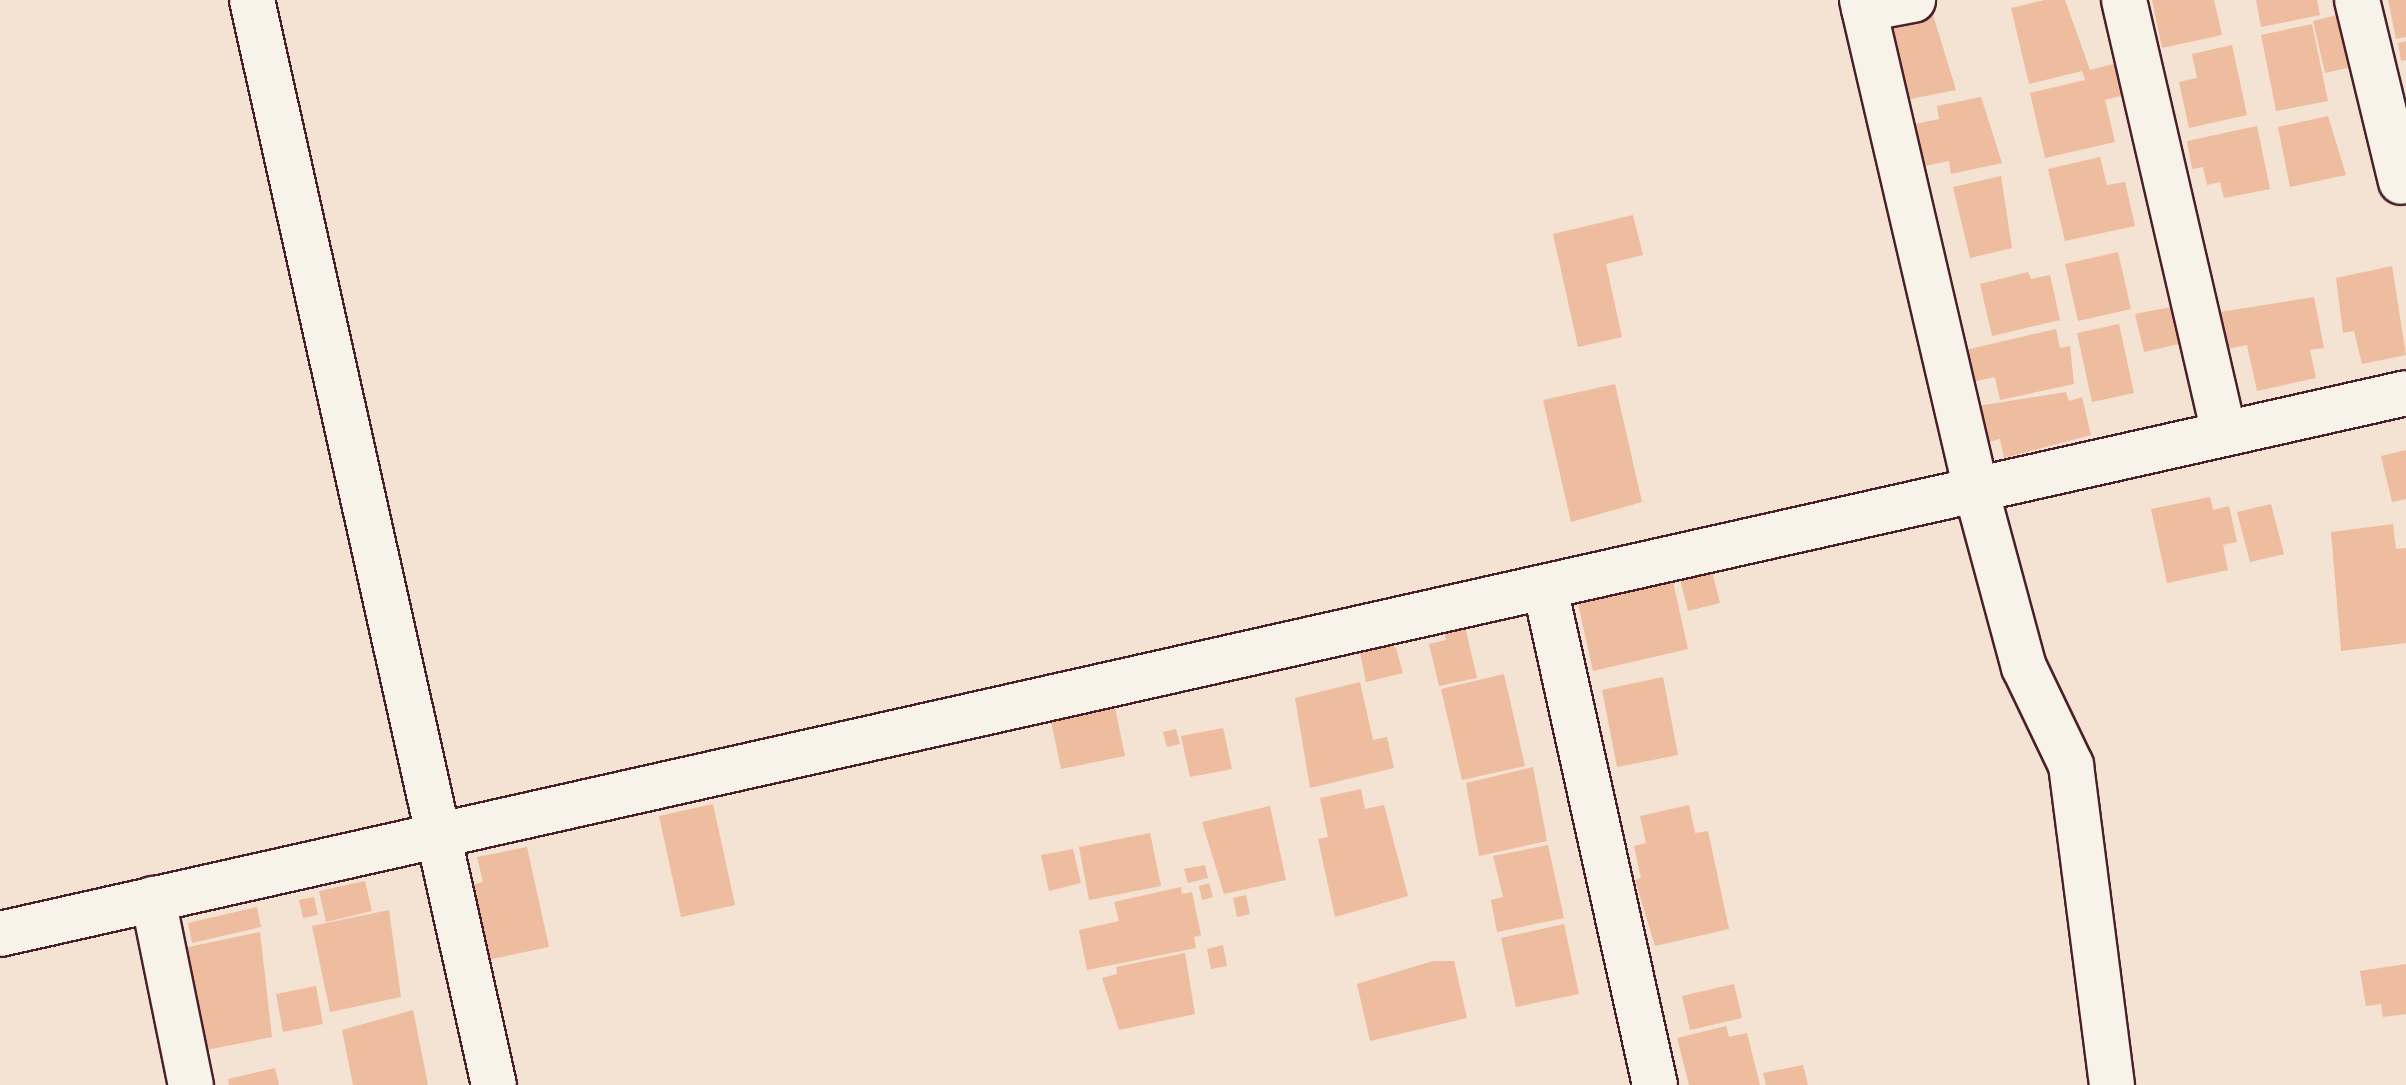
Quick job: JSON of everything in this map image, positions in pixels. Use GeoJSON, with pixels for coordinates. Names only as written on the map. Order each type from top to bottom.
{"type":"FeatureCollection","features":[{"type":"Feature","properties":{"kind":"street"},"geometry":{"type":"LineString","coordinates":[[252,0],[441,835],[494,1085]]}},
{"type":"Feature","properties":{"kind":"street"},"geometry":{"type":"LineString","coordinates":[[1913,0],[1863,5],[1975,486],[2024,667],[2071,765],[2112,1085]]}},
{"type":"Feature","properties":{"kind":"street"},"geometry":{"type":"LineString","coordinates":[[2124,0],[2224,432]]}},
{"type":"Feature","properties":{"kind":"street"},"geometry":{"type":"LineString","coordinates":[[2357,0],[2401,182]]}},
{"type":"Feature","properties":{"kind":"street"},"geometry":{"type":"LineString","coordinates":[[0,934],[1545,588],[1975,486],[2406,393]]}},
{"type":"Feature","properties":{"kind":"street"},"geometry":{"type":"LineString","coordinates":[[1545,588],[1655,1085]]}},
{"type":"Feature","properties":{"kind":"street"},"geometry":{"type":"LineString","coordinates":[[153,899],[191,1085]]}},
{"type":"Feature","properties":{"kind":"building"},"geometry":{"type":"Polygon","coordinates":[[[2044,0],[2065,0],[2090,70],[2117,63],[2125,95],[2105,100],[2115,142],[2045,158],[2030,93],[2085,80],[2082,71],[2029,84],[2011,8],[2044,0]]]}},
{"type":"Feature","properties":{"kind":"building"},"geometry":{"type":"Polygon","coordinates":[[[2152,0],[2214,0],[2222,35],[2162,48],[2152,0]]]}},
{"type":"Feature","properties":{"kind":"building"},"geometry":{"type":"Polygon","coordinates":[[[2256,0],[2317,0],[2320,15],[2261,27],[2256,0]]]}},
{"type":"Feature","properties":{"kind":"building"},"geometry":{"type":"Polygon","coordinates":[[[2388,0],[2406,0],[2406,37],[2396,39],[2388,0]]]}},
{"type":"Feature","properties":{"kind":"building"},"geometry":{"type":"Polygon","coordinates":[[[2345,13],[2356,66],[2325,73],[2313,21],[2345,13]]]}},
{"type":"Feature","properties":{"kind":"building"},"geometry":{"type":"Polygon","coordinates":[[[1933,15],[1956,90],[1905,100],[1889,24],[1933,15]]]}},
{"type":"Feature","properties":{"kind":"building"},"geometry":{"type":"Polygon","coordinates":[[[2312,24],[2328,101],[2276,111],[2261,35],[2312,24]]]}},
{"type":"Feature","properties":{"kind":"building"},"geometry":{"type":"Polygon","coordinates":[[[2406,41],[2406,60],[2401,61],[2398,43],[2406,41]]]}},
{"type":"Feature","properties":{"kind":"building"},"geometry":{"type":"Polygon","coordinates":[[[2232,45],[2247,115],[2189,128],[2179,82],[2197,78],[2192,54],[2232,45]]]}},
{"type":"Feature","properties":{"kind":"building"},"geometry":{"type":"Polygon","coordinates":[[[1981,97],[2002,163],[1951,174],[1949,161],[1915,168],[1906,126],[1939,119],[1937,106],[1981,97]]]}},
{"type":"Feature","properties":{"kind":"building"},"geometry":{"type":"Polygon","coordinates":[[[2328,116],[2346,175],[2290,187],[2278,127],[2328,116]]]}},
{"type":"Feature","properties":{"kind":"building"},"geometry":{"type":"Polygon","coordinates":[[[2257,126],[2270,189],[2224,198],[2220,182],[2207,185],[2203,167],[2192,169],[2187,141],[2257,126]]]}},
{"type":"Feature","properties":{"kind":"building"},"geometry":{"type":"Polygon","coordinates":[[[2100,157],[2107,185],[2125,182],[2135,226],[2065,241],[2048,169],[2100,157]]]}},
{"type":"Feature","properties":{"kind":"building"},"geometry":{"type":"Polygon","coordinates":[[[2001,176],[2012,248],[1970,258],[1953,187],[2001,176]]]}},
{"type":"Feature","properties":{"kind":"building"},"geometry":{"type":"Polygon","coordinates":[[[1633,215],[1643,255],[1606,264],[1622,337],[1578,347],[1553,234],[1633,215]]]}},
{"type":"Feature","properties":{"kind":"building"},"geometry":{"type":"Polygon","coordinates":[[[2118,252],[2131,309],[2078,321],[2065,264],[2118,252]]]}},
{"type":"Feature","properties":{"kind":"building"},"geometry":{"type":"Polygon","coordinates":[[[2392,266],[2406,355],[2362,364],[2354,331],[2343,333],[2336,278],[2392,266]]]}},
{"type":"Feature","properties":{"kind":"building"},"geometry":{"type":"Polygon","coordinates":[[[2028,272],[2031,279],[2050,275],[2060,320],[1992,336],[1980,284],[2028,272]]]}},
{"type":"Feature","properties":{"kind":"building"},"geometry":{"type":"Polygon","coordinates":[[[2314,297],[2324,348],[2310,350],[2316,378],[2257,391],[2247,345],[2227,349],[2220,312],[2314,297]]]}},
{"type":"Feature","properties":{"kind":"building"},"geometry":{"type":"Polygon","coordinates":[[[2171,307],[2179,344],[2144,352],[2135,314],[2171,307]]]}},
{"type":"Feature","properties":{"kind":"building"},"geometry":{"type":"Polygon","coordinates":[[[2119,324],[2134,393],[2092,402],[2077,333],[2119,324]]]}},
{"type":"Feature","properties":{"kind":"building"},"geometry":{"type":"Polygon","coordinates":[[[2056,329],[2060,348],[2070,346],[2074,384],[2000,400],[1995,377],[1963,384],[1957,352],[2056,329]]]}},
{"type":"Feature","properties":{"kind":"building"},"geometry":{"type":"Polygon","coordinates":[[[1615,384],[1642,502],[1571,522],[1543,400],[1615,384]]]}},
{"type":"Feature","properties":{"kind":"building"},"geometry":{"type":"Polygon","coordinates":[[[2066,392],[2069,401],[2082,397],[2091,435],[2004,458],[2000,439],[1980,444],[1972,407],[2066,392]]]}},
{"type":"Feature","properties":{"kind":"building"},"geometry":{"type":"Polygon","coordinates":[[[2406,450],[2406,499],[2392,502],[2381,456],[2406,450]]]}},
{"type":"Feature","properties":{"kind":"building"},"geometry":{"type":"Polygon","coordinates":[[[2210,497],[2213,510],[2229,506],[2237,542],[2223,545],[2228,570],[2167,583],[2151,509],[2210,497]]]}},
{"type":"Feature","properties":{"kind":"building"},"geometry":{"type":"Polygon","coordinates":[[[2271,504],[2284,554],[2250,562],[2237,512],[2271,504]]]}},
{"type":"Feature","properties":{"kind":"building"},"geometry":{"type":"Polygon","coordinates":[[[2393,524],[2396,549],[2406,548],[2406,643],[2341,651],[2331,532],[2393,524]]]}},
{"type":"Feature","properties":{"kind":"building"},"geometry":{"type":"Polygon","coordinates":[[[1712,571],[1720,603],[1688,611],[1680,579],[1712,571]]]}},
{"type":"Feature","properties":{"kind":"building"},"geometry":{"type":"Polygon","coordinates":[[[1672,577],[1688,649],[1593,671],[1577,599],[1672,577]]]}},
{"type":"Feature","properties":{"kind":"building"},"geometry":{"type":"Polygon","coordinates":[[[1464,622],[1477,678],[1439,686],[1429,644],[1446,640],[1444,626],[1464,622]]]}},
{"type":"Feature","properties":{"kind":"building"},"geometry":{"type":"Polygon","coordinates":[[[1385,641],[1396,648],[1403,673],[1366,682],[1359,648],[1385,641]]]}},
{"type":"Feature","properties":{"kind":"building"},"geometry":{"type":"Polygon","coordinates":[[[1504,674],[1525,766],[1462,780],[1441,689],[1504,674]]]}},
{"type":"Feature","properties":{"kind":"building"},"geometry":{"type":"Polygon","coordinates":[[[1663,677],[1678,755],[1617,767],[1602,690],[1663,677]]]}},
{"type":"Feature","properties":{"kind":"building"},"geometry":{"type":"Polygon","coordinates":[[[1360,682],[1373,740],[1387,737],[1394,768],[1310,788],[1295,698],[1360,682]]]}},
{"type":"Feature","properties":{"kind":"building"},"geometry":{"type":"Polygon","coordinates":[[[1114,703],[1125,756],[1061,769],[1050,716],[1114,703]]]}},
{"type":"Feature","properties":{"kind":"building"},"geometry":{"type":"Polygon","coordinates":[[[1223,728],[1232,769],[1190,777],[1181,736],[1223,728]]]}},
{"type":"Feature","properties":{"kind":"building"},"geometry":{"type":"Polygon","coordinates":[[[1176,729],[1180,744],[1167,747],[1163,732],[1176,729]]]}},
{"type":"Feature","properties":{"kind":"building"},"geometry":{"type":"Polygon","coordinates":[[[1533,767],[1547,841],[1479,856],[1466,783],[1533,767]]]}},
{"type":"Feature","properties":{"kind":"building"},"geometry":{"type":"Polygon","coordinates":[[[1361,789],[1365,809],[1384,805],[1408,896],[1335,917],[1318,839],[1328,837],[1320,798],[1361,789]]]}},
{"type":"Feature","properties":{"kind":"building"},"geometry":{"type":"Polygon","coordinates":[[[713,804],[735,905],[681,917],[659,816],[713,804]]]}},
{"type":"Feature","properties":{"kind":"building"},"geometry":{"type":"Polygon","coordinates":[[[1689,805],[1695,833],[1708,831],[1729,929],[1655,946],[1635,880],[1641,878],[1634,846],[1646,843],[1640,816],[1689,805]]]}},
{"type":"Feature","properties":{"kind":"building"},"geometry":{"type":"Polygon","coordinates":[[[1270,806],[1286,880],[1224,894],[1202,822],[1270,806]]]}},
{"type":"Feature","properties":{"kind":"building"},"geometry":{"type":"Polygon","coordinates":[[[1150,833],[1161,886],[1089,900],[1079,847],[1150,833]]]}},
{"type":"Feature","properties":{"kind":"building"},"geometry":{"type":"Polygon","coordinates":[[[1548,845],[1564,918],[1497,932],[1491,900],[1503,897],[1493,856],[1548,845]]]}},
{"type":"Feature","properties":{"kind":"building"},"geometry":{"type":"Polygon","coordinates":[[[527,847],[549,947],[482,961],[466,886],[483,882],[477,857],[527,847]]]}},
{"type":"Feature","properties":{"kind":"building"},"geometry":{"type":"Polygon","coordinates":[[[1073,849],[1081,883],[1049,891],[1041,855],[1073,849]]]}},
{"type":"Feature","properties":{"kind":"building"},"geometry":{"type":"Polygon","coordinates":[[[1205,865],[1208,878],[1188,883],[1184,869],[1205,865]]]}},
{"type":"Feature","properties":{"kind":"building"},"geometry":{"type":"Polygon","coordinates":[[[365,881],[372,911],[326,922],[319,891],[365,881]]]}},
{"type":"Feature","properties":{"kind":"building"},"geometry":{"type":"Polygon","coordinates":[[[1209,883],[1213,897],[1202,900],[1199,886],[1209,883]]]}},
{"type":"Feature","properties":{"kind":"building"},"geometry":{"type":"Polygon","coordinates":[[[1181,887],[1182,894],[1192,892],[1201,935],[1194,937],[1196,948],[1087,970],[1079,930],[1119,921],[1114,902],[1181,887]]]}},
{"type":"Feature","properties":{"kind":"building"},"geometry":{"type":"Polygon","coordinates":[[[1246,895],[1250,914],[1237,917],[1233,898],[1246,895]]]}},
{"type":"Feature","properties":{"kind":"building"},"geometry":{"type":"Polygon","coordinates":[[[314,897],[318,915],[303,918],[299,900],[314,897]]]}},
{"type":"Feature","properties":{"kind":"building"},"geometry":{"type":"Polygon","coordinates":[[[257,907],[261,927],[192,943],[188,923],[257,907]]]}},
{"type":"Feature","properties":{"kind":"building"},"geometry":{"type":"Polygon","coordinates":[[[389,910],[401,997],[330,1012],[312,926],[389,910]]]}},
{"type":"Feature","properties":{"kind":"building"},"geometry":{"type":"Polygon","coordinates":[[[1564,924],[1579,994],[1516,1007],[1501,938],[1564,924]]]}},
{"type":"Feature","properties":{"kind":"building"},"geometry":{"type":"Polygon","coordinates":[[[260,932],[272,1037],[201,1051],[179,949],[260,932]]]}},
{"type":"Feature","properties":{"kind":"building"},"geometry":{"type":"Polygon","coordinates":[[[1223,945],[1227,966],[1211,969],[1207,949],[1223,945]]]}},
{"type":"Feature","properties":{"kind":"building"},"geometry":{"type":"Polygon","coordinates":[[[1185,953],[1195,1014],[1119,1030],[1102,978],[1117,974],[1116,967],[1185,953]]]}},
{"type":"Feature","properties":{"kind":"building"},"geometry":{"type":"Polygon","coordinates":[[[1433,961],[1454,961],[1467,1018],[1370,1041],[1357,984],[1433,961]]]}},
{"type":"Feature","properties":{"kind":"building"},"geometry":{"type":"Polygon","coordinates":[[[2406,964],[2406,1014],[2383,1017],[2381,1004],[2366,1006],[2360,971],[2406,964]]]}},
{"type":"Feature","properties":{"kind":"building"},"geometry":{"type":"Polygon","coordinates":[[[1734,984],[1742,1018],[1690,1030],[1682,996],[1734,984]]]}},
{"type":"Feature","properties":{"kind":"building"},"geometry":{"type":"Polygon","coordinates":[[[316,986],[323,1024],[283,1032],[276,994],[316,986]]]}},
{"type":"Feature","properties":{"kind":"building"},"geometry":{"type":"Polygon","coordinates":[[[413,1010],[428,1085],[353,1085],[342,1030],[413,1010]]]}},
{"type":"Feature","properties":{"kind":"building"},"geometry":{"type":"Polygon","coordinates":[[[1726,1026],[1729,1037],[1747,1033],[1760,1085],[1689,1085],[1677,1038],[1726,1026]]]}},
{"type":"Feature","properties":{"kind":"building"},"geometry":{"type":"Polygon","coordinates":[[[1803,1065],[1808,1085],[1766,1085],[1763,1073],[1803,1065]]]}},
{"type":"Feature","properties":{"kind":"building"},"geometry":{"type":"Polygon","coordinates":[[[275,1068],[279,1085],[229,1085],[228,1079],[275,1068]]]}}]}
